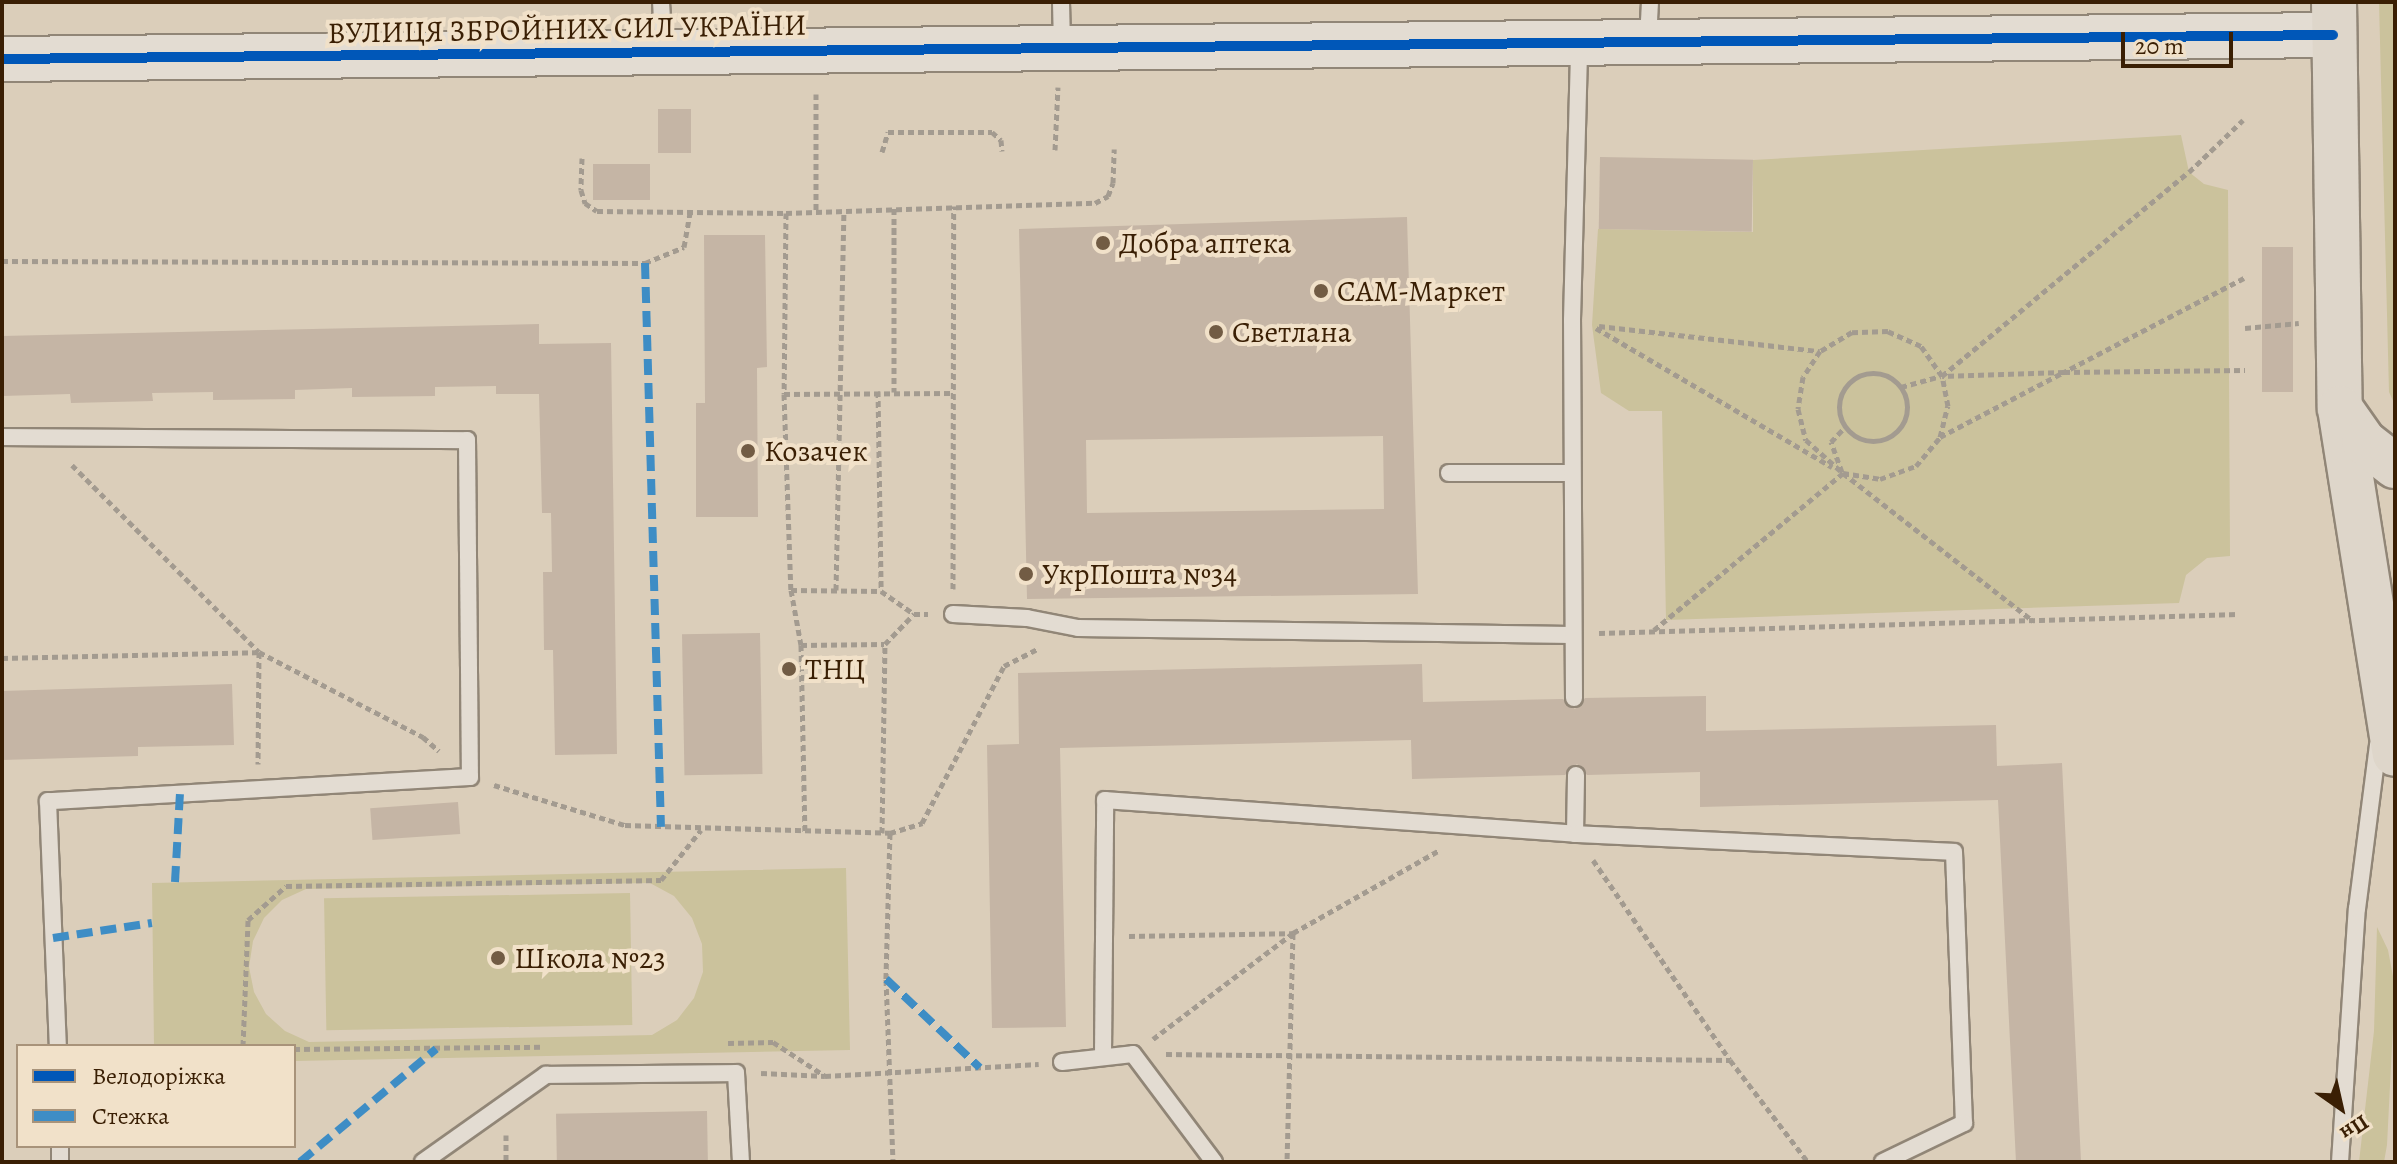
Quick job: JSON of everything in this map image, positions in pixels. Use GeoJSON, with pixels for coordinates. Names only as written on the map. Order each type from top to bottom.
{"type":"FeatureCollection","features":[{"type":"Feature","properties":{"kind":"main road"},"geometry":{"type":"LineString","coordinates":[[2334,18],[2335,318],[2340,408],[2395,754]]}},
{"type":"Feature","properties":{"kind":"main road"},"geometry":{"type":"LineString","coordinates":[[2340,408],[2364,442],[2395,466]]}},
{"type":"Feature","properties":{"kind":"street","name":"ВУЛИЦЯ ЗБРОЙНИХ СИЛ УКРАЇНИ"},"geometry":{"type":"LineString","coordinates":[[2,59],[1579,43],[1649,22],[2334,18]]}},
{"type":"Feature","properties":{"kind":"lane"},"geometry":{"type":"LineString","coordinates":[[661,2],[664,52]]}},
{"type":"Feature","properties":{"kind":"lane"},"geometry":{"type":"LineString","coordinates":[[1061,2],[1062,48]]}},
{"type":"Feature","properties":{"kind":"lane"},"geometry":{"type":"LineString","coordinates":[[1574,698],[1571,635],[1572,320],[1579,43]]}},
{"type":"Feature","properties":{"kind":"lane"},"geometry":{"type":"LineString","coordinates":[[2,437],[467,440],[470,777],[48,801],[58,1044]]}},
{"type":"Feature","properties":{"kind":"lane"},"geometry":{"type":"LineString","coordinates":[[1449,473],[1572,473]]}},
{"type":"Feature","properties":{"kind":"lane"},"geometry":{"type":"LineString","coordinates":[[953,614],[1027,618],[1078,628],[1571,635]]}},
{"type":"Feature","properties":{"kind":"lane"},"geometry":{"type":"LineString","coordinates":[[2340,1162],[2357,909],[2385,695]]}},
{"type":"Feature","properties":{"kind":"lane"},"geometry":{"type":"LineString","coordinates":[[1575,834],[1576,775]]}},
{"type":"Feature","properties":{"kind":"lane"},"geometry":{"type":"LineString","coordinates":[[1103,1054],[1105,800],[1575,834],[1954,852],[1964,1123],[1883,1162]]}},
{"type":"Feature","properties":{"kind":"lane"},"geometry":{"type":"LineString","coordinates":[[1062,1062],[1103,1054],[1133,1054],[1214,1162]]}},
{"type":"Feature","properties":{"kind":"lane"},"geometry":{"type":"LineString","coordinates":[[423,1162],[546,1075],[736,1073],[741,1162]]}},
{"type":"Feature","properties":{"kind":"path"},"geometry":{"type":"LineString","coordinates":[[1055,150],[1062,48]]}},
{"type":"Feature","properties":{"kind":"path"},"geometry":{"type":"LineString","coordinates":[[816,94],[816,212]]}},
{"type":"Feature","properties":{"kind":"path"},"geometry":{"type":"LineString","coordinates":[[1942,376],[2189,172],[2243,120]]}},
{"type":"Feature","properties":{"kind":"path"},"geometry":{"type":"LineString","coordinates":[[882,152],[888,132],[992,132],[1001,140],[1002,151]]}},
{"type":"Feature","properties":{"kind":"path"},"geometry":{"type":"LineString","coordinates":[[582,158],[581,190],[585,203],[597,211],[786,213],[1095,203],[1108,196],[1113,183],[1114,149]]}},
{"type":"Feature","properties":{"kind":"path"},"geometry":{"type":"LineString","coordinates":[[791,590],[881,591],[914,614],[953,614],[954,206]]}},
{"type":"Feature","properties":{"kind":"path"},"geometry":{"type":"LineString","coordinates":[[894,208],[894,392]]}},
{"type":"Feature","properties":{"kind":"path"},"geometry":{"type":"LineString","coordinates":[[836,590],[844,211]]}},
{"type":"Feature","properties":{"kind":"path"},"geometry":{"type":"LineString","coordinates":[[2,261],[645,263],[684,247],[690,213]]}},
{"type":"Feature","properties":{"kind":"path"},"geometry":{"type":"LineString","coordinates":[[786,213],[784,394],[791,590],[801,645],[805,833]]}},
{"type":"Feature","properties":{"kind":"path"},"geometry":{"type":"LineString","coordinates":[[1592,325],[1843,473],[1880,479],[1916,466],[1940,437],[2229,281],[2244,278]]}},
{"type":"Feature","properties":{"kind":"path"},"geometry":{"type":"LineString","coordinates":[[2245,328],[2335,318]]}},
{"type":"Feature","properties":{"kind":"path"},"geometry":{"type":"LineString","coordinates":[[1572,320],[1592,325],[1820,351]]}},
{"type":"Feature","properties":{"kind":"path"},"geometry":{"type":"LineString","coordinates":[[1940,437],[1948,406],[1942,376],[1921,346],[1888,331],[1852,332],[1820,351],[1803,377],[1798,409],[1806,440],[1843,473],[2034,622]]}},
{"type":"Feature","properties":{"kind":"path"},"geometry":{"type":"LineString","coordinates":[[1901,387],[1906,416],[1886,439],[1856,437],[1845,427],[1839,413],[1847,384],[1875,373],[1901,387],[1942,376],[2245,370]]}},
{"type":"Feature","properties":{"kind":"path"},"geometry":{"type":"LineString","coordinates":[[784,394],[840,390],[952,393]]}},
{"type":"Feature","properties":{"kind":"path"},"geometry":{"type":"LineString","coordinates":[[878,391],[881,591]]}},
{"type":"Feature","properties":{"kind":"path"},"geometry":{"type":"LineString","coordinates":[[1843,473],[1831,442],[1845,427]]}},
{"type":"Feature","properties":{"kind":"path"},"geometry":{"type":"LineString","coordinates":[[44,437],[259,652],[423,737],[470,777],[625,825],[701,830],[890,833],[922,823],[1004,666],[1078,628]]}},
{"type":"Feature","properties":{"kind":"path"},"geometry":{"type":"LineString","coordinates":[[1652,631],[1843,473]]}},
{"type":"Feature","properties":{"kind":"path"},"geometry":{"type":"LineString","coordinates":[[882,833],[885,644],[914,614]]}},
{"type":"Feature","properties":{"kind":"path"},"geometry":{"type":"LineString","coordinates":[[1571,635],[2238,614]]}},
{"type":"Feature","properties":{"kind":"path"},"geometry":{"type":"LineString","coordinates":[[801,645],[885,644]]}},
{"type":"Feature","properties":{"kind":"path"},"geometry":{"type":"LineString","coordinates":[[2,658],[259,652]]}},
{"type":"Feature","properties":{"kind":"path"},"geometry":{"type":"LineString","coordinates":[[257,789],[259,652]]}},
{"type":"Feature","properties":{"kind":"path"},"geometry":{"type":"LineString","coordinates":[[1133,1054],[1293,933],[1480,827]]}},
{"type":"Feature","properties":{"kind":"path"},"geometry":{"type":"LineString","coordinates":[[243,1044],[248,920],[286,886],[661,880],[701,830]]}},
{"type":"Feature","properties":{"kind":"path"},"geometry":{"type":"LineString","coordinates":[[890,833],[886,979],[893,1073],[893,1162]]}},
{"type":"Feature","properties":{"kind":"path"},"geometry":{"type":"LineString","coordinates":[[1575,834],[1730,1060],[1808,1162]]}},
{"type":"Feature","properties":{"kind":"path"},"geometry":{"type":"LineString","coordinates":[[1104,937],[1293,933]]}},
{"type":"Feature","properties":{"kind":"path"},"geometry":{"type":"LineString","coordinates":[[1287,1162],[1293,933]]}},
{"type":"Feature","properties":{"kind":"path"},"geometry":{"type":"LineString","coordinates":[[1133,1054],[1730,1060]]}},
{"type":"Feature","properties":{"kind":"path"},"geometry":{"type":"LineString","coordinates":[[736,1073],[893,1073],[1062,1062]]}},
{"type":"Feature","properties":{"kind":"shaded area"},"geometry":{"type":"Polygon","coordinates":[[[2379,2],[2395,2],[2395,405],[2389,392],[2379,2]]]}},
{"type":"Feature","properties":{"kind":"shaded area"},"geometry":{"type":"Polygon","coordinates":[[[2181,135],[2189,172],[2204,184],[2228,190],[2230,556],[2207,558],[2186,575],[2179,603],[1666,620],[1662,411],[1629,411],[1601,393],[1592,325],[1598,229],[1753,232],[1753,160],[2181,135]]]}},
{"type":"Feature","properties":{"kind":"shaded area"},"geometry":{"type":"Polygon","coordinates":[[[846,868],[850,1050],[296,1061],[296,1044],[154,1044],[152,883],[846,868]],[[650,883],[306,889],[282,900],[264,918],[253,941],[249,967],[254,992],[266,1014],[285,1031],[309,1042],[652,1035],[677,1020],[694,998],[703,972],[702,944],[692,918],[674,896],[650,883]]]}},
{"type":"Feature","properties":{"kind":"shaded area"},"geometry":{"type":"Polygon","coordinates":[[[630,893],[632,1025],[326,1030],[324,898],[630,893]]]}},
{"type":"Feature","properties":{"kind":"shaded area"},"geometry":{"type":"Polygon","coordinates":[[[2377,927],[2388,950],[2395,987],[2387,1145],[2384,1162],[2359,1162],[2374,1031],[2377,927]]]}},
{"type":"Feature","properties":{"kind":"building"},"geometry":{"type":"Polygon","coordinates":[[[658,109],[691,109],[691,153],[658,153],[658,109]]]}},
{"type":"Feature","properties":{"kind":"building"},"geometry":{"type":"Polygon","coordinates":[[[1600,157],[1753,160],[1752,232],[1599,229],[1600,157]]]}},
{"type":"Feature","properties":{"kind":"building"},"geometry":{"type":"Polygon","coordinates":[[[593,164],[650,164],[650,200],[593,200],[593,164]]]}},
{"type":"Feature","properties":{"kind":"building","name":"Светлана"},"geometry":{"type":"Polygon","coordinates":[[[1407,217],[1418,594],[1027,599],[1019,229],[1407,217]],[[1383,436],[1086,440],[1087,513],[1384,509],[1383,436]]]}},
{"type":"Feature","properties":{"kind":"building"},"geometry":{"type":"Polygon","coordinates":[[[704,235],[765,235],[767,367],[757,368],[758,517],[696,517],[696,403],[705,403],[704,235]]]}},
{"type":"Feature","properties":{"kind":"building"},"geometry":{"type":"Polygon","coordinates":[[[2262,247],[2293,247],[2293,392],[2262,392],[2262,247]]]}},
{"type":"Feature","properties":{"kind":"building"},"geometry":{"type":"Polygon","coordinates":[[[539,324],[539,344],[611,343],[617,754],[555,755],[553,650],[544,650],[543,572],[552,572],[551,513],[542,513],[539,394],[496,394],[496,386],[435,387],[435,396],[352,397],[352,388],[295,390],[295,399],[213,400],[213,392],[152,393],[153,401],[71,403],[70,394],[2,396],[2,336],[539,324]]]}},
{"type":"Feature","properties":{"kind":"building"},"geometry":{"type":"Polygon","coordinates":[[[760,633],[762,774],[684,775],[682,634],[760,633]]]}},
{"type":"Feature","properties":{"kind":"building"},"geometry":{"type":"Polygon","coordinates":[[[1422,664],[1423,702],[1563,699],[1575,709],[1585,698],[1706,696],[1706,731],[1996,725],[1997,766],[2062,763],[2081,1162],[2016,1162],[1998,800],[1700,807],[1700,772],[1587,775],[1577,764],[1565,775],[1412,779],[1411,740],[1060,748],[1066,1027],[992,1028],[987,745],[1019,744],[1018,673],[1422,664]]]}},
{"type":"Feature","properties":{"kind":"building"},"geometry":{"type":"Polygon","coordinates":[[[232,684],[234,745],[138,747],[138,756],[2,760],[2,691],[232,684]]]}},
{"type":"Feature","properties":{"kind":"building"},"geometry":{"type":"Polygon","coordinates":[[[458,802],[460,834],[372,840],[370,808],[458,802]]]}},
{"type":"Feature","properties":{"kind":"building"},"geometry":{"type":"Polygon","coordinates":[[[707,1111],[708,1162],[557,1162],[556,1114],[707,1111]]]}},
{"type":"Feature","properties":{"kind":"marked path"},"geometry":{"type":"LineString","coordinates":[[645,263],[661,827]]}},
{"type":"Feature","properties":{"kind":"marked path"},"geometry":{"type":"LineString","coordinates":[[175,882],[180,793]]}},
{"type":"Feature","properties":{"kind":"marked path"},"geometry":{"type":"LineString","coordinates":[[53,938],[152,923]]}},
{"type":"Feature","properties":{"kind":"marked path"},"geometry":{"type":"LineString","coordinates":[[886,979],[980,1068]]}},
{"type":"Feature","properties":{"kind":"marked path"},"geometry":{"type":"LineString","coordinates":[[300,1162],[436,1049]]}},
{"type":"Feature","properties":{"kind":"cycle path"},"geometry":{"type":"LineString","coordinates":[[2,59],[2333,35]]}},
{"type":"Feature","properties":{"kind":"place","name":"Добра аптека"},"geometry":{"type":"Point","coordinates":[1103,243]}},
{"type":"Feature","properties":{"kind":"place","name":"САМ-Маркет"},"geometry":{"type":"Point","coordinates":[1321,291]}},
{"type":"Feature","properties":{"kind":"place","name":"Светлана"},"geometry":{"type":"Point","coordinates":[1216,332]}},
{"type":"Feature","properties":{"kind":"place","name":"Козачек"},"geometry":{"type":"Point","coordinates":[748,451]}},
{"type":"Feature","properties":{"kind":"place","name":"УкрПошта №34"},"geometry":{"type":"Point","coordinates":[1026,574]}},
{"type":"Feature","properties":{"kind":"place","name":"ТНЦ"},"geometry":{"type":"Point","coordinates":[789,669]}},
{"type":"Feature","properties":{"kind":"place","name":"Школа №23"},"geometry":{"type":"Point","coordinates":[498,958]}}]}
